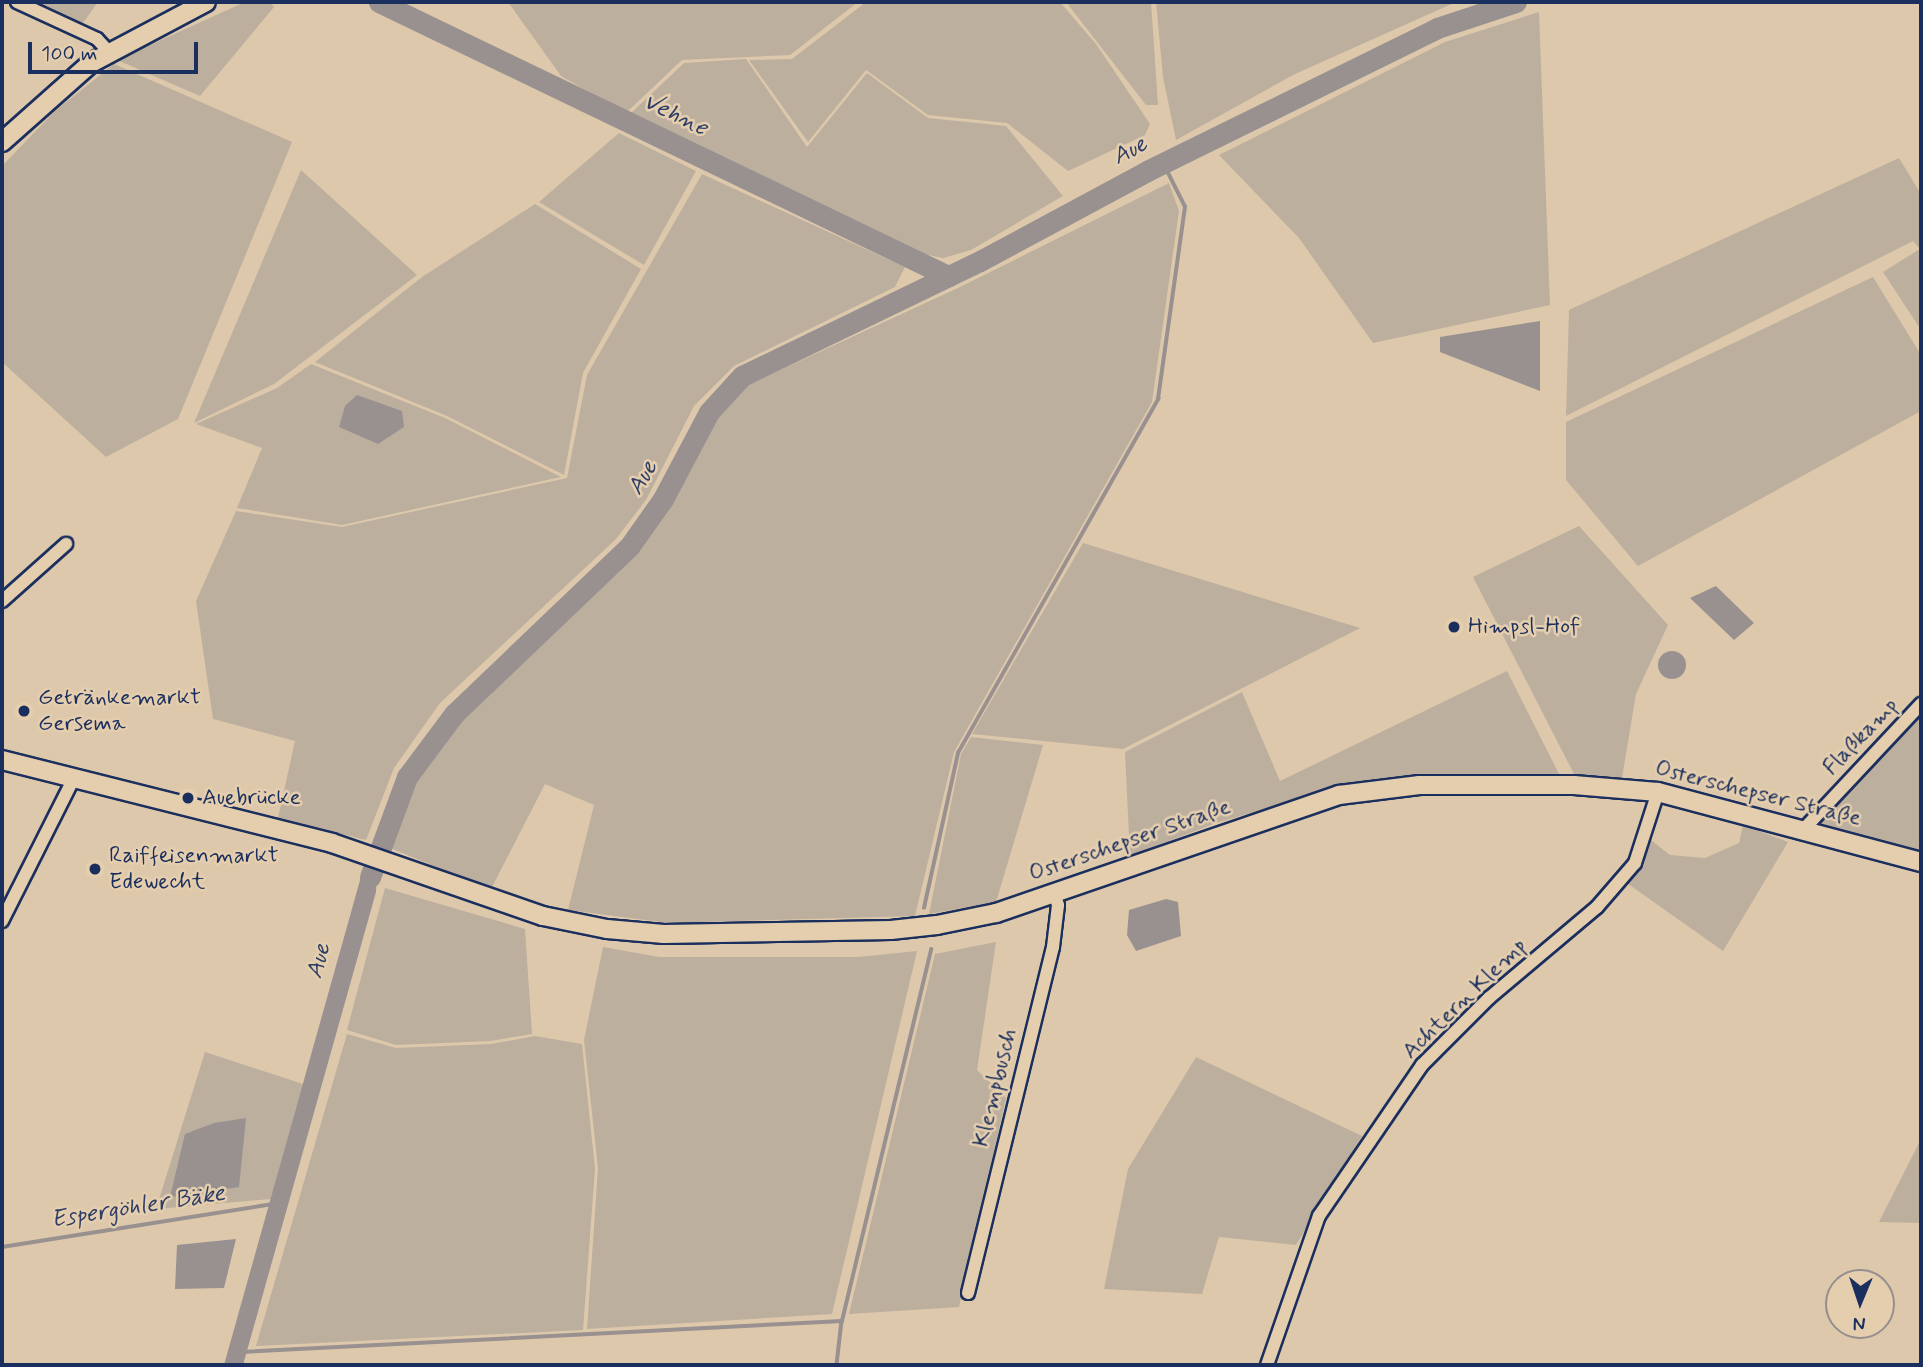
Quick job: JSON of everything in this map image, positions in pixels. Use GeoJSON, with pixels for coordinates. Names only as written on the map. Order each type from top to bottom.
{"type":"FeatureCollection","features":[{"type":"Feature","properties":{"kind":"main road"},"geometry":{"type":"LineString","coordinates":[[2,142],[53,93],[109,52],[206,2]]}},
{"type":"Feature","properties":{"kind":"main road","name":"Osterschepser Straße"},"geometry":{"type":"LineString","coordinates":[[2,760],[355,850],[543,916],[607,929],[664,934],[891,930],[996,913],[1358,790],[1419,785],[1574,785],[1658,792],[1921,862]]}},
{"type":"Feature","properties":{"kind":"street"},"geometry":{"type":"LineString","coordinates":[[17,2],[97,38],[109,52]]}},
{"type":"Feature","properties":{"kind":"street"},"geometry":{"type":"LineString","coordinates":[[2,601],[66,544]]}},
{"type":"Feature","properties":{"kind":"street","name":"Flaßkamp"},"geometry":{"type":"LineString","coordinates":[[1803,830],[1921,704]]}},
{"type":"Feature","properties":{"kind":"street"},"geometry":{"type":"LineString","coordinates":[[2,921],[74,778]]}},
{"type":"Feature","properties":{"kind":"street","name":"Achtern Klemp"},"geometry":{"type":"LineString","coordinates":[[1266,1365],[1319,1216],[1385,1119],[1422,1065],[1489,998],[1597,906],[1635,863],[1658,792]]}},
{"type":"Feature","properties":{"kind":"street","name":"Klempbusch"},"geometry":{"type":"LineString","coordinates":[[968,1293],[1053,947],[1058,905],[1054,893]]}},
{"type":"Feature","properties":{"kind":"shaded area"},"geometry":{"type":"Polygon","coordinates":[[[28,2],[98,2],[80,27],[28,2]]]}},
{"type":"Feature","properties":{"kind":"shaded area"},"geometry":{"type":"Polygon","coordinates":[[[245,2],[270,2],[274,7],[200,96],[117,60],[245,2]]]}},
{"type":"Feature","properties":{"kind":"shaded area"},"geometry":{"type":"Polygon","coordinates":[[[508,2],[858,2],[790,55],[682,60],[626,113],[561,76],[508,2]]]}},
{"type":"Feature","properties":{"kind":"shaded area"},"geometry":{"type":"Polygon","coordinates":[[[866,2],[1060,2],[1096,44],[1150,124],[1145,135],[1068,171],[1007,123],[928,115],[866,70],[808,142],[749,60],[792,59],[866,2]]]}},
{"type":"Feature","properties":{"kind":"shaded area"},"geometry":{"type":"Polygon","coordinates":[[[1066,2],[1151,2],[1158,105],[1146,105],[1066,2]]]}},
{"type":"Feature","properties":{"kind":"shaded area"},"geometry":{"type":"Polygon","coordinates":[[[1156,2],[1456,2],[1295,74],[1176,140],[1163,77],[1156,2]]]}},
{"type":"Feature","properties":{"kind":"shaded area"},"geometry":{"type":"Polygon","coordinates":[[[1539,12],[1550,305],[1373,343],[1299,238],[1219,155],[1445,42],[1539,12]]]}},
{"type":"Feature","properties":{"kind":"shaded area"},"geometry":{"type":"Polygon","coordinates":[[[746,59],[807,147],[867,73],[928,118],[1006,126],[1063,196],[971,250],[943,258],[913,252],[629,115],[684,63],[746,59]]]}},
{"type":"Feature","properties":{"kind":"shaded area"},"geometry":{"type":"Polygon","coordinates":[[[114,64],[292,142],[178,419],[106,457],[2,362],[2,166],[55,111],[114,64]]]}},
{"type":"Feature","properties":{"kind":"shaded area"},"geometry":{"type":"Polygon","coordinates":[[[619,133],[696,171],[644,265],[539,202],[619,133]]]}},
{"type":"Feature","properties":{"kind":"shaded area"},"geometry":{"type":"Polygon","coordinates":[[[1899,158],[1921,194],[1921,330],[1883,272],[1920,249],[1913,241],[1566,416],[1569,310],[1899,158]]]}},
{"type":"Feature","properties":{"kind":"shaded area"},"geometry":{"type":"Polygon","coordinates":[[[301,170],[417,275],[274,384],[194,423],[301,170]]]}},
{"type":"Feature","properties":{"kind":"shaded area"},"geometry":{"type":"Polygon","coordinates":[[[702,174],[905,267],[895,287],[734,366],[694,406],[646,500],[616,539],[440,703],[394,768],[366,840],[278,818],[295,741],[213,719],[196,601],[236,511],[342,527],[567,478],[587,375],[702,174]]]}},
{"type":"Feature","properties":{"kind":"shaded area"},"geometry":{"type":"Polygon","coordinates":[[[1169,183],[1179,211],[1152,402],[954,752],[915,916],[669,923],[568,910],[594,805],[545,784],[491,889],[390,848],[416,781],[463,719],[633,557],[671,503],[720,415],[748,385],[960,287],[1169,183]]]}},
{"type":"Feature","properties":{"kind":"shaded area"},"geometry":{"type":"Polygon","coordinates":[[[535,204],[641,269],[583,373],[564,475],[447,416],[315,362],[422,277],[535,204]]]}},
{"type":"Feature","properties":{"kind":"shaded area"},"geometry":{"type":"Polygon","coordinates":[[[1873,277],[1921,355],[1921,411],[1638,566],[1566,480],[1566,422],[1873,277]]]}},
{"type":"Feature","properties":{"kind":"shaded area"},"geometry":{"type":"Polygon","coordinates":[[[1540,321],[1540,391],[1440,352],[1440,337],[1540,321]]]}},
{"type":"Feature","properties":{"kind":"shaded area"},"geometry":{"type":"Polygon","coordinates":[[[311,364],[445,418],[561,477],[342,525],[237,508],[262,448],[196,424],[277,388],[311,364]]]}},
{"type":"Feature","properties":{"kind":"shaded area"},"geometry":{"type":"Polygon","coordinates":[[[357,395],[402,411],[404,427],[378,444],[339,427],[345,406],[357,395]]]}},
{"type":"Feature","properties":{"kind":"shaded area"},"geometry":{"type":"Polygon","coordinates":[[[1579,526],[1668,625],[1636,694],[1622,778],[1574,774],[1473,577],[1579,526]]]}},
{"type":"Feature","properties":{"kind":"shaded area"},"geometry":{"type":"Polygon","coordinates":[[[1083,543],[1360,628],[1123,749],[972,734],[1083,543]]]}},
{"type":"Feature","properties":{"kind":"shaded area"},"geometry":{"type":"Polygon","coordinates":[[[1716,586],[1754,623],[1734,640],[1690,598],[1716,586]]]}},
{"type":"Feature","properties":{"kind":"shaded area"},"geometry":{"type":"Polygon","coordinates":[[[1672,651],[1682,655],[1686,665],[1682,675],[1672,679],[1662,675],[1658,665],[1662,655],[1672,651]]]}},
{"type":"Feature","properties":{"kind":"shaded area"},"geometry":{"type":"Polygon","coordinates":[[[1507,671],[1560,776],[1418,777],[1337,788],[1216,823],[1130,856],[1125,752],[1242,692],[1280,781],[1507,671]]]}},
{"type":"Feature","properties":{"kind":"shaded area"},"geometry":{"type":"Polygon","coordinates":[[[1921,713],[1921,852],[1818,825],[1908,726],[1921,713]]]}},
{"type":"Feature","properties":{"kind":"shaded area"},"geometry":{"type":"Polygon","coordinates":[[[971,737],[1043,745],[996,902],[929,914],[961,754],[971,737]]]}},
{"type":"Feature","properties":{"kind":"shaded area"},"geometry":{"type":"Polygon","coordinates":[[[1743,825],[1788,842],[1723,951],[1624,881],[1651,840],[1670,855],[1705,858],[1739,843],[1743,825]]]}},
{"type":"Feature","properties":{"kind":"shaded area"},"geometry":{"type":"Polygon","coordinates":[[[364,866],[377,870],[376,892],[243,1365],[224,1365],[364,866]]]}},
{"type":"Feature","properties":{"kind":"shaded area"},"geometry":{"type":"Polygon","coordinates":[[[385,888],[525,929],[532,1034],[490,1041],[396,1045],[347,1030],[385,888]]]}},
{"type":"Feature","properties":{"kind":"shaded area"},"geometry":{"type":"Polygon","coordinates":[[[1166,899],[1178,902],[1181,936],[1136,951],[1127,935],[1129,910],[1166,899]]]}},
{"type":"Feature","properties":{"kind":"shaded area"},"geometry":{"type":"Polygon","coordinates":[[[996,942],[977,1070],[1006,1098],[959,1307],[849,1314],[935,954],[996,942]]]}},
{"type":"Feature","properties":{"kind":"shaded area"},"geometry":{"type":"Polygon","coordinates":[[[603,947],[659,957],[858,957],[917,951],[832,1314],[587,1329],[598,1168],[584,1040],[603,947]]]}},
{"type":"Feature","properties":{"kind":"shaded area"},"geometry":{"type":"Polygon","coordinates":[[[347,1034],[396,1048],[491,1044],[535,1036],[582,1044],[595,1169],[583,1330],[256,1346],[347,1034]]]}},
{"type":"Feature","properties":{"kind":"shaded area"},"geometry":{"type":"Polygon","coordinates":[[[205,1052],[303,1084],[271,1199],[156,1209],[205,1052]]]}},
{"type":"Feature","properties":{"kind":"shaded area"},"geometry":{"type":"Polygon","coordinates":[[[1196,1057],[1362,1136],[1296,1245],[1219,1237],[1202,1294],[1104,1289],[1128,1169],[1196,1057]]]}},
{"type":"Feature","properties":{"kind":"shaded area"},"geometry":{"type":"Polygon","coordinates":[[[246,1118],[239,1187],[170,1197],[185,1134],[214,1123],[246,1118]]]}},
{"type":"Feature","properties":{"kind":"shaded area"},"geometry":{"type":"Polygon","coordinates":[[[1921,1139],[1921,1223],[1879,1222],[1921,1139]]]}},
{"type":"Feature","properties":{"kind":"shaded area"},"geometry":{"type":"Polygon","coordinates":[[[236,1239],[224,1288],[175,1289],[177,1245],[236,1239]]]}},
{"type":"Feature","properties":{"kind":"waterway","name":"Vehne"},"geometry":{"type":"LineString","coordinates":[[379,2],[948,276]]}},
{"type":"Feature","properties":{"kind":"waterway","name":"Aue"},"geometry":{"type":"LineString","coordinates":[[370,877],[407,777],[454,714],[629,547],[663,499],[709,412],[742,376],[980,261],[1147,171],[1437,28],[1516,2]]}},
{"type":"Feature","properties":{"kind":"waterway"},"geometry":{"type":"LineString","coordinates":[[924,908],[958,753],[1158,399],[1185,207],[1163,163]]}},
{"type":"Feature","properties":{"kind":"waterway"},"geometry":{"type":"LineString","coordinates":[[842,1321],[931,950]]}},
{"type":"Feature","properties":{"kind":"waterway","name":"Espergöhler Bäke"},"geometry":{"type":"LineString","coordinates":[[2,1247],[273,1204]]}},
{"type":"Feature","properties":{"kind":"waterway"},"geometry":{"type":"LineString","coordinates":[[242,1352],[842,1321],[837,1365]]}},
{"type":"Feature","properties":{"kind":"place","name":"Himpsl-Hof"},"geometry":{"type":"Point","coordinates":[1454,627]}},
{"type":"Feature","properties":{"kind":"place","name":"Getränkemarkt Gersema"},"geometry":{"type":"Point","coordinates":[24,711]}},
{"type":"Feature","properties":{"kind":"place","name":"Auebrücke"},"geometry":{"type":"Point","coordinates":[188,798]}},
{"type":"Feature","properties":{"kind":"place","name":"Raiffeisenmarkt Edewecht"},"geometry":{"type":"Point","coordinates":[95,869]}}]}
